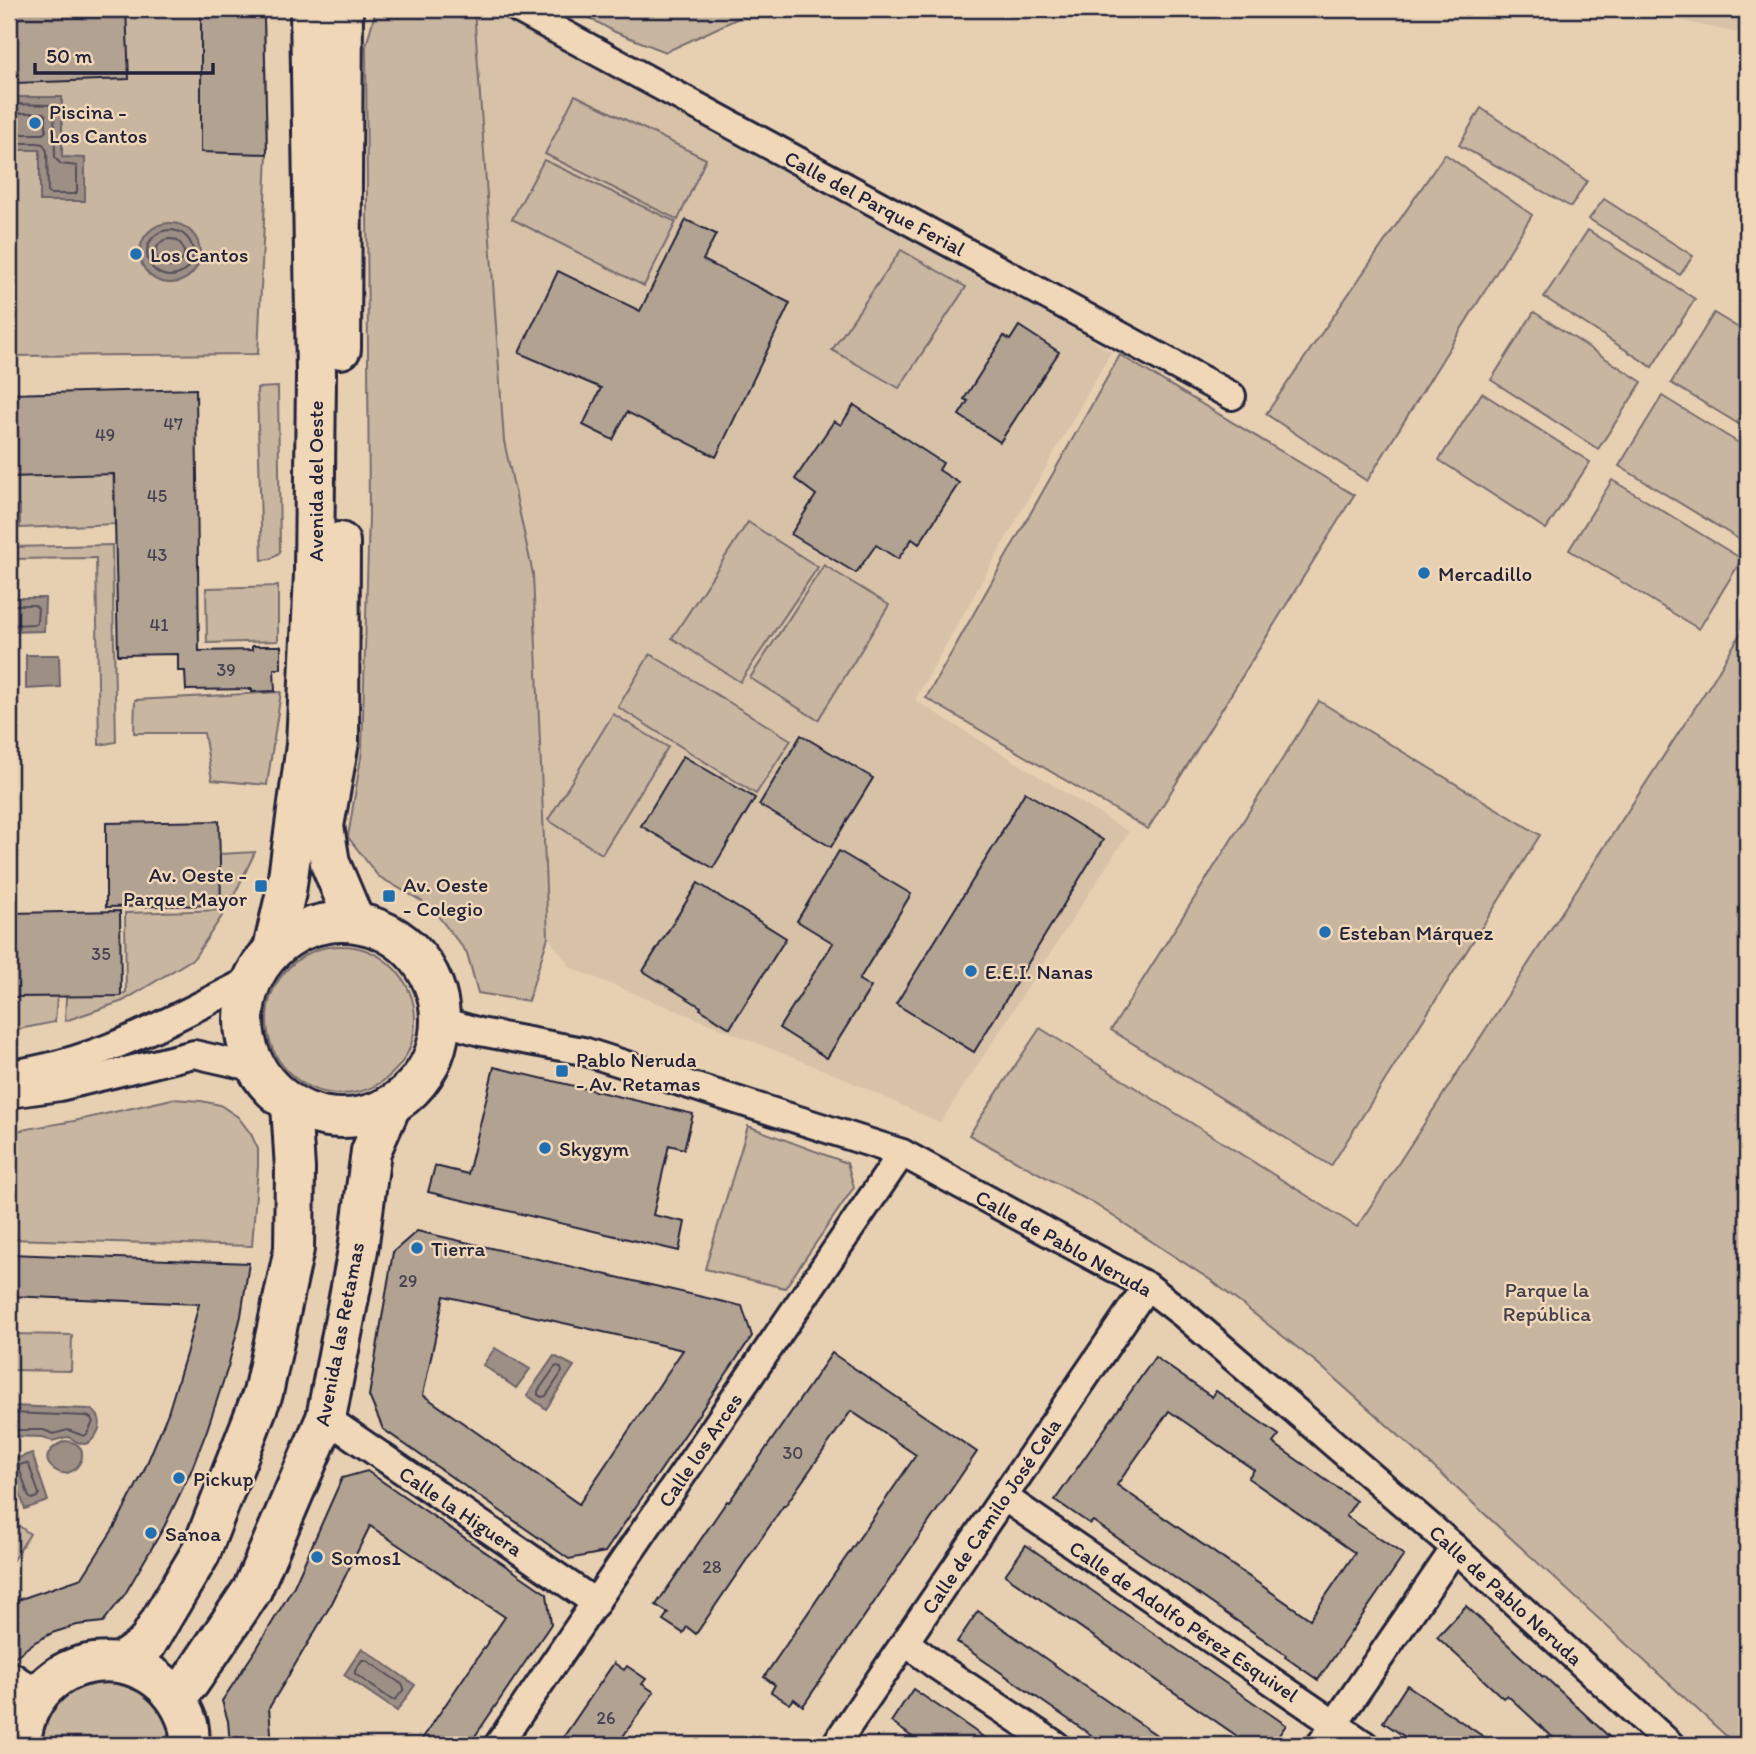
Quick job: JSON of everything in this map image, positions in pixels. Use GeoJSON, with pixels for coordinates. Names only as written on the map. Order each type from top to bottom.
{"type":"FeatureCollection","features":[{"type":"Feature","properties":{"kind":"street","name":"Avenida del Oeste"},"geometry":{"type":"LineString","coordinates":[[263,964],[286,892],[306,745],[314,575],[316,375],[310,9]]}},
{"type":"Feature","properties":{"kind":"street","name":"Avenida del Oeste"},"geometry":{"type":"LineString","coordinates":[[343,9],[339,742],[324,826],[330,863],[355,922]]}},
{"type":"Feature","properties":{"kind":"street","name":"Calle del Parque Ferial"},"geometry":{"type":"LineString","coordinates":[[518,9],[1232,396]]}},
{"type":"Feature","properties":{"kind":"street"},"geometry":{"type":"LineString","coordinates":[[9,1074],[61,1064],[143,1035],[263,964],[298,932],[326,922],[355,922],[381,928],[407,944],[426,966],[438,992],[442,1021],[435,1055],[417,1084],[391,1106],[367,1116],[341,1119],[315,1115],[291,1105],[271,1088],[256,1068],[246,1040],[244,1009],[263,964]]}},
{"type":"Feature","properties":{"kind":"street","name":"Calle de Pablo Neruda"},"geometry":{"type":"LineString","coordinates":[[442,1021],[480,1032],[583,1051],[902,1153],[1147,1286],[1455,1548],[1671,1745]]}},
{"type":"Feature","properties":{"kind":"street"},"geometry":{"type":"LineString","coordinates":[[9,1094],[60,1087],[194,1054],[256,1068]]}},
{"type":"Feature","properties":{"kind":"street"},"geometry":{"type":"LineString","coordinates":[[121,1662],[146,1645],[200,1554],[263,1393],[294,1249],[295,1169],[291,1105]]}},
{"type":"Feature","properties":{"kind":"street","name":"Avenida las Retamas"},"geometry":{"type":"LineString","coordinates":[[175,1697],[190,1682],[252,1590],[326,1418],[358,1250],[371,1151],[391,1106]]}},
{"type":"Feature","properties":{"kind":"street","name":"Calle los Arces"},"geometry":{"type":"LineString","coordinates":[[498,1745],[902,1153]]}},
{"type":"Feature","properties":{"kind":"street","name":"Calle de Camilo José Cela"},"geometry":{"type":"LineString","coordinates":[[835,1745],[1147,1286]]}},
{"type":"Feature","properties":{"kind":"street","name":"Calle la Higuera"},"geometry":{"type":"LineString","coordinates":[[326,1418],[596,1603]]}},
{"type":"Feature","properties":{"kind":"street","name":"Calle de Adolfo Pérez Esquivel"},"geometry":{"type":"LineString","coordinates":[[1004,1497],[1327,1735],[1365,1745]]}},
{"type":"Feature","properties":{"kind":"street"},"geometry":{"type":"LineString","coordinates":[[1327,1735],[1455,1548]]}},
{"type":"Feature","properties":{"kind":"street"},"geometry":{"type":"LineString","coordinates":[[905,1642],[1056,1745]]}},
{"type":"Feature","properties":{"kind":"street"},"geometry":{"type":"LineString","coordinates":[[21,1745],[27,1712],[24,1684],[55,1678],[75,1667],[98,1661],[121,1662],[152,1674],[175,1697],[189,1726],[190,1745]]}},
{"type":"Feature","properties":{"kind":"shaded area"},"geometry":{"type":"Polygon","coordinates":[[[474,9],[489,9],[959,256],[1111,352],[915,700],[1129,832],[940,1123],[841,1077],[571,968],[548,937],[533,574],[504,441],[474,9]]]}},
{"type":"Feature","properties":{"kind":"shaded area"},"geometry":{"type":"Polygon","coordinates":[[[1626,9],[1747,9],[1747,35],[1626,9]]]}},
{"type":"Feature","properties":{"kind":"green space","name":"Los Cantos"},"geometry":{"type":"Polygon","coordinates":[[[9,9],[252,9],[252,16],[264,18],[267,154],[258,354],[9,356],[9,9]]]}},
{"type":"Feature","properties":{"kind":"green space"},"geometry":{"type":"Polygon","coordinates":[[[376,9],[474,9],[504,441],[533,574],[548,937],[528,1001],[478,993],[467,953],[430,906],[378,876],[348,837],[362,751],[369,515],[366,46],[376,9]]]}},
{"type":"Feature","properties":{"kind":"green space"},"geometry":{"type":"Polygon","coordinates":[[[574,9],[758,9],[666,52],[615,32],[574,9]]]}},
{"type":"Feature","properties":{"kind":"green space"},"geometry":{"type":"Polygon","coordinates":[[[575,95],[706,159],[678,220],[545,154],[575,95]]]}},
{"type":"Feature","properties":{"kind":"green space"},"geometry":{"type":"Polygon","coordinates":[[[1481,108],[1587,181],[1571,207],[1459,145],[1481,108]]]}},
{"type":"Feature","properties":{"kind":"green space"},"geometry":{"type":"Polygon","coordinates":[[[1445,154],[1532,215],[1367,481],[1266,414],[1445,154]]]}},
{"type":"Feature","properties":{"kind":"green space"},"geometry":{"type":"Polygon","coordinates":[[[544,160],[676,222],[644,286],[512,219],[544,160]]]}},
{"type":"Feature","properties":{"kind":"green space"},"geometry":{"type":"Polygon","coordinates":[[[1604,199],[1693,256],[1680,275],[1589,219],[1604,199]]]}},
{"type":"Feature","properties":{"kind":"green space"},"geometry":{"type":"Polygon","coordinates":[[[1588,230],[1695,299],[1652,367],[1544,297],[1588,230]]]}},
{"type":"Feature","properties":{"kind":"green space"},"geometry":{"type":"Polygon","coordinates":[[[901,250],[966,287],[899,388],[832,350],[901,250]]]}},
{"type":"Feature","properties":{"kind":"green space"},"geometry":{"type":"Polygon","coordinates":[[[1534,312],[1642,382],[1598,449],[1491,380],[1534,312]]]}},
{"type":"Feature","properties":{"kind":"green space"},"geometry":{"type":"Polygon","coordinates":[[[1714,313],[1747,333],[1747,429],[1671,383],[1714,313]]]}},
{"type":"Feature","properties":{"kind":"green space"},"geometry":{"type":"Polygon","coordinates":[[[1120,355],[1354,495],[1148,829],[926,698],[1120,355]]]}},
{"type":"Feature","properties":{"kind":"green space"},"geometry":{"type":"Polygon","coordinates":[[[278,387],[280,552],[271,559],[262,560],[257,388],[278,387]]]}},
{"type":"Feature","properties":{"kind":"green space"},"geometry":{"type":"Polygon","coordinates":[[[1482,393],[1590,462],[1546,529],[1439,460],[1482,393]]]}},
{"type":"Feature","properties":{"kind":"green space"},"geometry":{"type":"Polygon","coordinates":[[[1662,396],[1747,448],[1747,544],[1619,466],[1662,396]]]}},
{"type":"Feature","properties":{"kind":"green space"},"geometry":{"type":"Polygon","coordinates":[[[113,469],[115,524],[20,528],[20,505],[11,506],[11,476],[113,469]]]}},
{"type":"Feature","properties":{"kind":"green space"},"geometry":{"type":"Polygon","coordinates":[[[1612,480],[1742,559],[1699,629],[1569,550],[1612,480]]]}},
{"type":"Feature","properties":{"kind":"green space"},"geometry":{"type":"Polygon","coordinates":[[[748,522],[818,567],[740,682],[672,638],[748,522]]]}},
{"type":"Feature","properties":{"kind":"green space"},"geometry":{"type":"Polygon","coordinates":[[[112,545],[116,742],[99,745],[96,558],[9,559],[9,547],[112,545]]]}},
{"type":"Feature","properties":{"kind":"green space"},"geometry":{"type":"Polygon","coordinates":[[[824,565],[889,605],[818,720],[750,678],[824,565]]]}},
{"type":"Feature","properties":{"kind":"green space"},"geometry":{"type":"Polygon","coordinates":[[[278,586],[278,641],[207,643],[206,588],[278,586]]]}},
{"type":"Feature","properties":{"kind":"green space","name":"Parque la República"},"geometry":{"type":"Polygon","coordinates":[[[1747,623],[1747,1745],[1736,1745],[1316,1362],[1212,1281],[1093,1203],[969,1135],[1040,1028],[1357,1227],[1713,680],[1747,623]]]}},
{"type":"Feature","properties":{"kind":"green space"},"geometry":{"type":"Polygon","coordinates":[[[650,654],[791,740],[756,794],[618,707],[650,654]]]}},
{"type":"Feature","properties":{"kind":"green space"},"geometry":{"type":"Polygon","coordinates":[[[281,692],[267,785],[212,780],[204,733],[134,733],[135,700],[281,692]]]}},
{"type":"Feature","properties":{"kind":"green space","name":"Esteban Márquez"},"geometry":{"type":"Polygon","coordinates":[[[1319,701],[1540,835],[1331,1166],[1111,1030],[1319,701]]]}},
{"type":"Feature","properties":{"kind":"green space"},"geometry":{"type":"Polygon","coordinates":[[[613,714],[668,747],[602,854],[548,820],[613,714]]]}},
{"type":"Feature","properties":{"kind":"green space"},"geometry":{"type":"Polygon","coordinates":[[[255,852],[231,902],[220,903],[220,854],[255,852]]]}},
{"type":"Feature","properties":{"kind":"green space"},"geometry":{"type":"Polygon","coordinates":[[[226,910],[194,958],[123,1001],[65,1021],[66,996],[120,996],[126,992],[125,913],[226,910]]]}},
{"type":"Feature","properties":{"kind":"green space"},"geometry":{"type":"Polygon","coordinates":[[[341,946],[369,952],[382,958],[393,968],[403,979],[409,992],[415,1020],[409,1048],[403,1061],[393,1072],[382,1082],[369,1088],[341,1094],[313,1088],[300,1082],[289,1072],[279,1061],[273,1048],[267,1020],[273,992],[279,979],[289,968],[300,958],[313,952],[341,946]]]}},
{"type":"Feature","properties":{"kind":"green space"},"geometry":{"type":"Polygon","coordinates":[[[57,996],[55,1022],[9,1031],[9,997],[57,996]]]}},
{"type":"Feature","properties":{"kind":"green space"},"geometry":{"type":"Polygon","coordinates":[[[172,1099],[220,1105],[238,1117],[251,1134],[258,1149],[252,1246],[9,1239],[9,1132],[74,1121],[172,1099]]]}},
{"type":"Feature","properties":{"kind":"green space"},"geometry":{"type":"Polygon","coordinates":[[[748,1126],[847,1163],[854,1187],[785,1288],[705,1269],[748,1126]]]}},
{"type":"Feature","properties":{"kind":"green space"},"geometry":{"type":"Polygon","coordinates":[[[9,1334],[72,1335],[71,1371],[9,1370],[9,1334]]]}},
{"type":"Feature","properties":{"kind":"green space"},"geometry":{"type":"Polygon","coordinates":[[[9,1505],[15,1523],[30,1534],[9,1566],[9,1505]]]}},
{"type":"Feature","properties":{"kind":"green space"},"geometry":{"type":"Polygon","coordinates":[[[117,1678],[145,1688],[165,1709],[176,1745],[36,1745],[43,1716],[61,1693],[88,1679],[117,1678]]]}},
{"type":"Feature","properties":{"kind":"water","name":"Piscina - Los Cantos"},"geometry":{"type":"Polygon","coordinates":[[[9,97],[62,97],[62,157],[85,158],[85,201],[40,201],[40,150],[9,150],[9,97]]]}},
{"type":"Feature","properties":{"kind":"water"},"geometry":{"type":"Polygon","coordinates":[[[164,223],[176,223],[195,236],[200,253],[198,265],[187,278],[176,283],[164,283],[145,270],[140,259],[140,247],[153,228],[164,223]]]}},
{"type":"Feature","properties":{"kind":"water"},"geometry":{"type":"Polygon","coordinates":[[[9,598],[45,598],[44,631],[9,632],[9,598]]]}},
{"type":"Feature","properties":{"kind":"water"},"geometry":{"type":"Polygon","coordinates":[[[26,655],[59,655],[60,687],[26,689],[26,655]]]}},
{"type":"Feature","properties":{"kind":"water"},"geometry":{"type":"Polygon","coordinates":[[[495,1348],[530,1369],[516,1388],[483,1365],[495,1348]]]}},
{"type":"Feature","properties":{"kind":"water"},"geometry":{"type":"Polygon","coordinates":[[[554,1356],[574,1366],[546,1409],[527,1395],[554,1356]]]}},
{"type":"Feature","properties":{"kind":"water"},"geometry":{"type":"Polygon","coordinates":[[[11,1406],[89,1409],[96,1413],[100,1424],[92,1440],[84,1444],[67,1437],[52,1441],[43,1437],[9,1436],[11,1406]]]}},
{"type":"Feature","properties":{"kind":"water"},"geometry":{"type":"Polygon","coordinates":[[[65,1441],[75,1443],[81,1448],[82,1455],[76,1468],[63,1473],[50,1466],[48,1457],[52,1449],[65,1441]]]}},
{"type":"Feature","properties":{"kind":"water"},"geometry":{"type":"Polygon","coordinates":[[[32,1453],[48,1501],[25,1509],[9,1461],[32,1453]]]}},
{"type":"Feature","properties":{"kind":"water"},"geometry":{"type":"Polygon","coordinates":[[[362,1648],[415,1685],[397,1711],[344,1675],[362,1648]]]}},
{"type":"Feature","properties":{"kind":"building"},"geometry":{"type":"Polygon","coordinates":[[[14,9],[126,9],[129,79],[15,83],[14,9]]]}},
{"type":"Feature","properties":{"kind":"building"},"geometry":{"type":"Polygon","coordinates":[[[201,9],[252,9],[252,16],[264,18],[267,154],[201,152],[201,9]]]}},
{"type":"Feature","properties":{"kind":"building"},"geometry":{"type":"Polygon","coordinates":[[[686,220],[716,234],[703,260],[790,303],[716,457],[627,412],[613,440],[583,425],[601,388],[519,353],[558,271],[640,311],[686,220]]]}},
{"type":"Feature","properties":{"kind":"building"},"geometry":{"type":"Polygon","coordinates":[[[1019,326],[1059,352],[1000,442],[959,415],[968,401],[964,399],[1004,336],[1010,340],[1019,326]]]}},
{"type":"Feature","properties":{"kind":"building"},"geometry":{"type":"Polygon","coordinates":[[[196,389],[199,651],[252,650],[252,646],[281,646],[281,669],[274,669],[275,691],[186,690],[185,671],[178,671],[178,654],[118,655],[114,474],[9,477],[9,394],[196,389]]]}},
{"type":"Feature","properties":{"kind":"building"},"geometry":{"type":"Polygon","coordinates":[[[854,405],[943,463],[939,470],[959,483],[919,544],[912,539],[898,559],[876,545],[856,573],[791,534],[816,495],[795,479],[834,421],[841,425],[854,405]]]}},
{"type":"Feature","properties":{"kind":"building"},"geometry":{"type":"Polygon","coordinates":[[[801,735],[873,778],[831,847],[759,805],[801,735]]]}},
{"type":"Feature","properties":{"kind":"building"},"geometry":{"type":"Polygon","coordinates":[[[683,756],[755,798],[713,868],[641,826],[683,756]]]}},
{"type":"Feature","properties":{"kind":"building"},"geometry":{"type":"Polygon","coordinates":[[[1025,792],[1103,840],[974,1052],[896,1004],[1025,792]]]}},
{"type":"Feature","properties":{"kind":"building"},"geometry":{"type":"Polygon","coordinates":[[[219,821],[221,905],[106,907],[106,823],[219,821]]]}},
{"type":"Feature","properties":{"kind":"building"},"geometry":{"type":"Polygon","coordinates":[[[839,851],[911,894],[859,980],[871,987],[827,1058],[779,1028],[833,943],[797,921],[839,851]]]}},
{"type":"Feature","properties":{"kind":"building"},"geometry":{"type":"Polygon","coordinates":[[[698,883],[786,938],[730,1028],[643,971],[698,883]]]}},
{"type":"Feature","properties":{"kind":"building"},"geometry":{"type":"Polygon","coordinates":[[[120,911],[121,996],[9,997],[9,913],[120,911]]]}},
{"type":"Feature","properties":{"kind":"building"},"geometry":{"type":"Polygon","coordinates":[[[494,1067],[693,1114],[684,1149],[669,1145],[653,1215],[685,1222],[679,1251],[428,1192],[435,1166],[468,1174],[494,1067]]]}},
{"type":"Feature","properties":{"kind":"building"},"geometry":{"type":"Polygon","coordinates":[[[417,1231],[742,1306],[752,1336],[605,1552],[569,1559],[383,1429],[369,1396],[393,1252],[417,1231]],[[444,1296],[423,1395],[579,1504],[683,1350],[444,1296]]]}},
{"type":"Feature","properties":{"kind":"building"},"geometry":{"type":"Polygon","coordinates":[[[9,1254],[249,1263],[241,1316],[228,1367],[207,1430],[164,1527],[125,1594],[103,1622],[77,1625],[52,1633],[12,1659],[9,1658],[9,1603],[82,1578],[115,1526],[143,1473],[168,1413],[199,1304],[9,1296],[9,1254]]]}},
{"type":"Feature","properties":{"kind":"building"},"geometry":{"type":"Polygon","coordinates":[[[832,1353],[977,1452],[803,1706],[794,1699],[790,1704],[771,1692],[775,1685],[764,1677],[916,1455],[851,1411],[696,1634],[687,1627],[683,1633],[663,1620],[668,1613],[656,1605],[832,1353]]]}},
{"type":"Feature","properties":{"kind":"building"},"geometry":{"type":"Polygon","coordinates":[[[1155,1357],[1212,1397],[1216,1391],[1279,1435],[1273,1443],[1356,1501],[1346,1516],[1404,1555],[1318,1680],[1093,1521],[1090,1524],[1055,1500],[1155,1357]],[[1169,1411],[1117,1485],[1310,1619],[1355,1553],[1248,1478],[1254,1470],[1169,1411]]]}},
{"type":"Feature","properties":{"kind":"building"},"geometry":{"type":"Polygon","coordinates":[[[367,1471],[547,1594],[551,1624],[469,1745],[418,1745],[505,1617],[370,1526],[332,1603],[269,1708],[272,1745],[230,1745],[228,1721],[222,1701],[294,1586],[342,1478],[367,1471]]]}},
{"type":"Feature","properties":{"kind":"building"},"geometry":{"type":"Polygon","coordinates":[[[1026,1545],[1286,1725],[1272,1745],[1250,1745],[1005,1575],[1026,1545]]]}},
{"type":"Feature","properties":{"kind":"building"},"geometry":{"type":"Polygon","coordinates":[[[1466,1606],[1618,1745],[1561,1745],[1507,1695],[1503,1698],[1437,1637],[1466,1606]]]}},
{"type":"Feature","properties":{"kind":"building"},"geometry":{"type":"Polygon","coordinates":[[[978,1611],[1171,1745],[1105,1745],[957,1642],[978,1611]]]}},
{"type":"Feature","properties":{"kind":"building"},"geometry":{"type":"Polygon","coordinates":[[[614,1663],[624,1670],[627,1666],[646,1679],[642,1684],[654,1692],[617,1745],[558,1745],[614,1663]]]}},
{"type":"Feature","properties":{"kind":"building"},"geometry":{"type":"Polygon","coordinates":[[[1407,1685],[1496,1745],[1417,1745],[1383,1722],[1407,1685]]]}},
{"type":"Feature","properties":{"kind":"building"},"geometry":{"type":"Polygon","coordinates":[[[913,1689],[995,1745],[924,1745],[891,1722],[913,1689]]]}},
{"type":"Feature","properties":{"kind":"place","name":"Piscina - Los Cantos"},"geometry":{"type":"Point","coordinates":[35,123]}},
{"type":"Feature","properties":{"kind":"place","name":"Los Cantos"},"geometry":{"type":"Point","coordinates":[136,254]}},
{"type":"Feature","properties":{"kind":"place","name":"Mercadillo"},"geometry":{"type":"Point","coordinates":[1424,573]}},
{"type":"Feature","properties":{"kind":"place","name":"Av. Oeste - Parque Mayor"},"geometry":{"type":"Point","coordinates":[261,886]}},
{"type":"Feature","properties":{"kind":"place","name":"Av. Oeste - Colegio"},"geometry":{"type":"Point","coordinates":[389,896]}},
{"type":"Feature","properties":{"kind":"place","name":"Esteban Márquez"},"geometry":{"type":"Point","coordinates":[1325,932]}},
{"type":"Feature","properties":{"kind":"place","name":"E.E.I. Nanas"},"geometry":{"type":"Point","coordinates":[971,971]}},
{"type":"Feature","properties":{"kind":"place","name":"Pablo Neruda - Av. Retamas"},"geometry":{"type":"Point","coordinates":[562,1071]}},
{"type":"Feature","properties":{"kind":"place","name":"Skygym"},"geometry":{"type":"Point","coordinates":[545,1148]}},
{"type":"Feature","properties":{"kind":"place","name":"Tierra"},"geometry":{"type":"Point","coordinates":[417,1248]}},
{"type":"Feature","properties":{"kind":"place","name":"Pickup"},"geometry":{"type":"Point","coordinates":[179,1478]}},
{"type":"Feature","properties":{"kind":"place","name":"Sanoa"},"geometry":{"type":"Point","coordinates":[151,1533]}},
{"type":"Feature","properties":{"kind":"place","name":"Somos1"},"geometry":{"type":"Point","coordinates":[317,1557]}}]}
